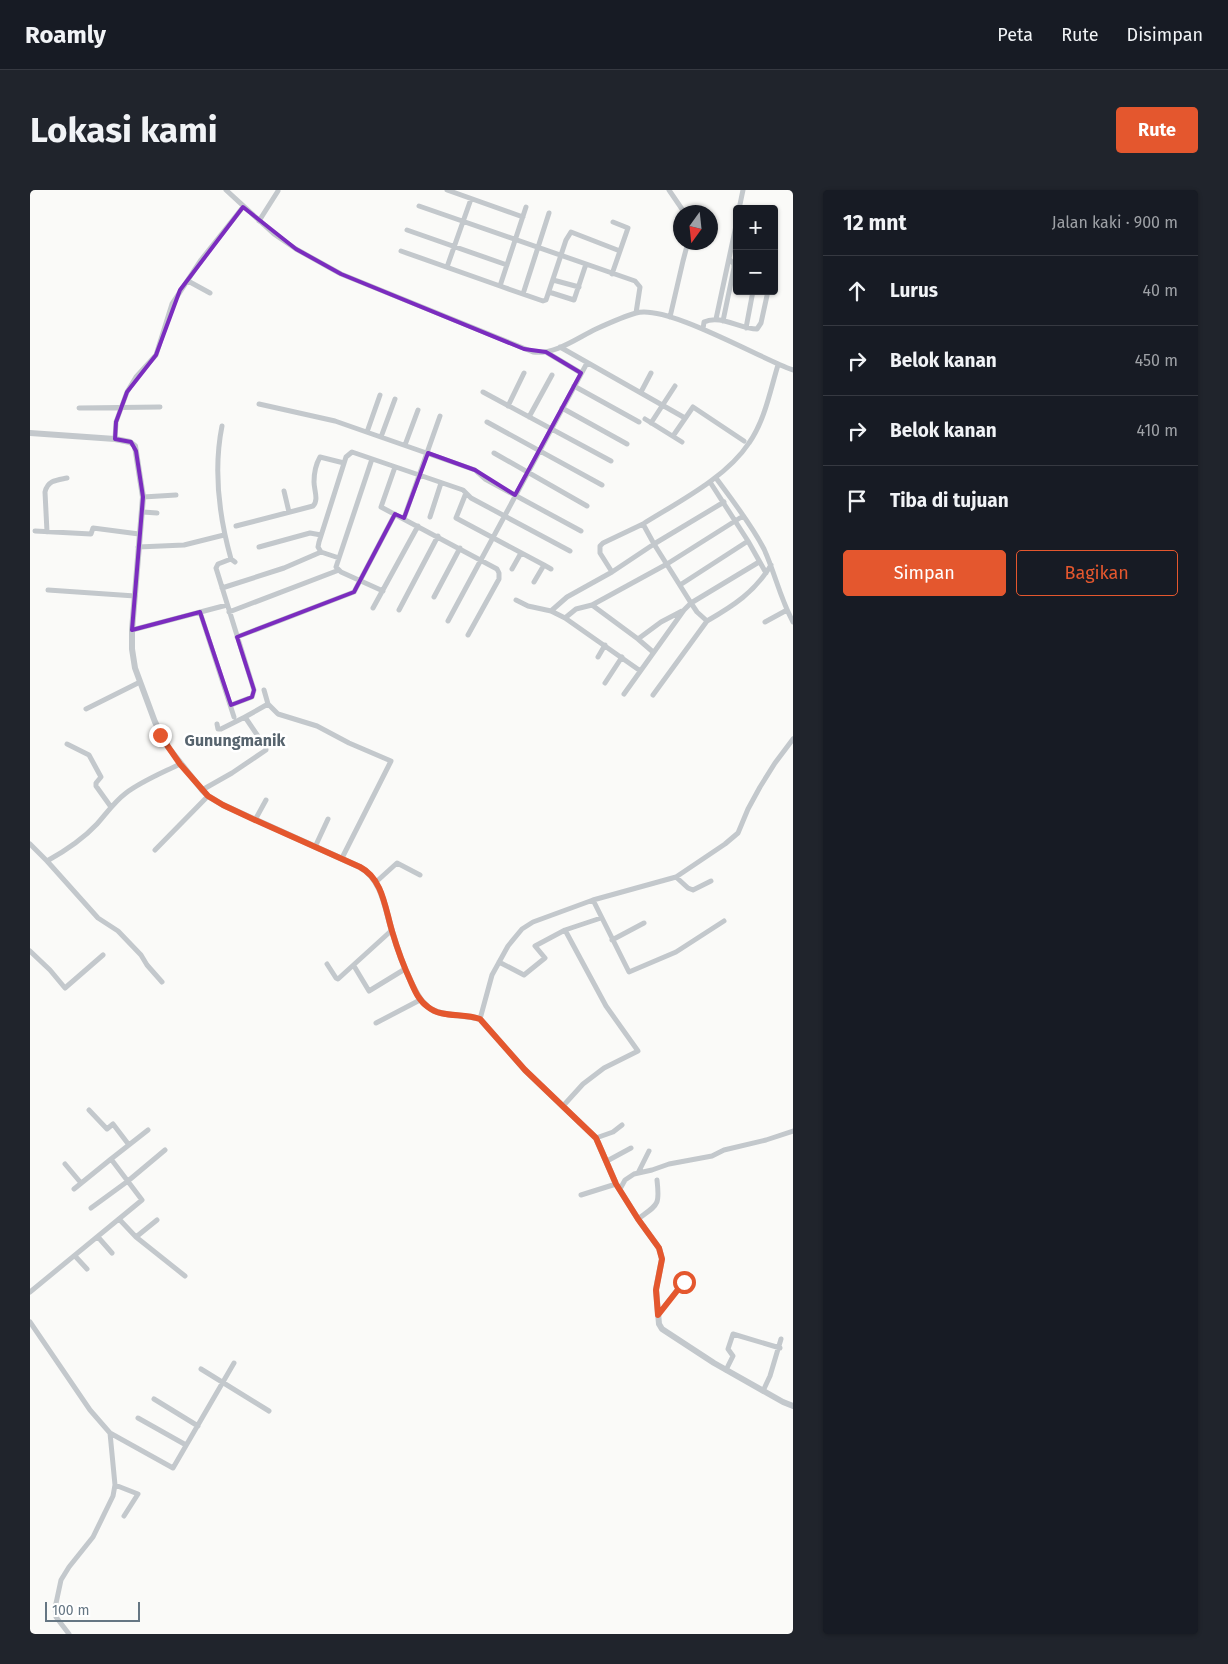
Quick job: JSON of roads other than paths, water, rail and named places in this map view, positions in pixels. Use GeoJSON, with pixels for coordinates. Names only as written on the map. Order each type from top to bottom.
{"type":"FeatureCollection","features":[{"type":"Feature","properties":{"kind":"street"},"geometry":{"type":"LineString","coordinates":[[226,190],[274,234],[296,249],[341,274],[533,352],[546,352],[636,313],[656,313],[703,329],[778,365],[793,370]]}},
{"type":"Feature","properties":{"kind":"street"},"geometry":{"type":"LineString","coordinates":[[447,190],[523,218]]}},
{"type":"Feature","properties":{"kind":"street"},"geometry":{"type":"LineString","coordinates":[[669,190],[679,205]]}},
{"type":"Feature","properties":{"kind":"street"},"geometry":{"type":"LineString","coordinates":[[740,205],[742,190]]}},
{"type":"Feature","properties":{"kind":"street"},"geometry":{"type":"LineString","coordinates":[[259,220],[278,191]]}},
{"type":"Feature","properties":{"kind":"street"},"geometry":{"type":"LineString","coordinates":[[447,267],[471,199]]}},
{"type":"Feature","properties":{"kind":"street"},"geometry":{"type":"LineString","coordinates":[[420,206],[638,283],[640,287],[636,313]]}},
{"type":"Feature","properties":{"kind":"street"},"geometry":{"type":"LineString","coordinates":[[115,439],[116,422],[121,408],[136,377],[156,355],[172,304],[201,260],[243,207]]}},
{"type":"Feature","properties":{"kind":"street"},"geometry":{"type":"LineString","coordinates":[[500,286],[526,207]]}},
{"type":"Feature","properties":{"kind":"street"},"geometry":{"type":"LineString","coordinates":[[523,294],[549,213]]}},
{"type":"Feature","properties":{"kind":"street"},"geometry":{"type":"LineString","coordinates":[[612,274],[628,228],[613,222]]}},
{"type":"Feature","properties":{"kind":"street"},"geometry":{"type":"LineString","coordinates":[[407,230],[507,265]]}},
{"type":"Feature","properties":{"kind":"street"},"geometry":{"type":"LineString","coordinates":[[401,251],[543,301],[546,300],[571,232],[620,251]]}},
{"type":"Feature","properties":{"kind":"street"},"geometry":{"type":"LineString","coordinates":[[670,317],[686,250]]}},
{"type":"Feature","properties":{"kind":"street"},"geometry":{"type":"LineString","coordinates":[[716,319],[732,257]]}},
{"type":"Feature","properties":{"kind":"street"},"geometry":{"type":"LineString","coordinates":[[723,321],[734,268],[732,257]]}},
{"type":"Feature","properties":{"kind":"street"},"geometry":{"type":"LineString","coordinates":[[548,292],[574,300],[586,264]]}},
{"type":"Feature","properties":{"kind":"street"},"geometry":{"type":"LineString","coordinates":[[188,280],[210,293]]}},
{"type":"Feature","properties":{"kind":"street"},"geometry":{"type":"LineString","coordinates":[[553,280],[579,287]]}},
{"type":"Feature","properties":{"kind":"street"},"geometry":{"type":"LineString","coordinates":[[746,328],[752,295]]}},
{"type":"Feature","properties":{"kind":"street"},"geometry":{"type":"LineString","coordinates":[[703,329],[706,320],[716,319],[746,328],[757,329],[761,323],[767,295]]}},
{"type":"Feature","properties":{"kind":"street"},"geometry":{"type":"LineString","coordinates":[[560,346],[685,418]]}},
{"type":"Feature","properties":{"kind":"street"},"geometry":{"type":"LineString","coordinates":[[546,352],[581,373]]}},
{"type":"Feature","properties":{"kind":"street"},"geometry":{"type":"LineString","coordinates":[[448,621],[587,363]]}},
{"type":"Feature","properties":{"kind":"street"},"geometry":{"type":"LineString","coordinates":[[612,572],[600,553],[600,546],[603,543],[643,524],[710,482],[742,451],[755,433],[764,414],[778,365]]}},
{"type":"Feature","properties":{"kind":"street"},"geometry":{"type":"LineString","coordinates":[[508,406],[524,373]]}},
{"type":"Feature","properties":{"kind":"street"},"geometry":{"type":"LineString","coordinates":[[641,392],[651,373]]}},
{"type":"Feature","properties":{"kind":"street"},"geometry":{"type":"LineString","coordinates":[[529,418],[552,375]]}},
{"type":"Feature","properties":{"kind":"street"},"geometry":{"type":"LineString","coordinates":[[574,386],[639,422]]}},
{"type":"Feature","properties":{"kind":"street"},"geometry":{"type":"LineString","coordinates":[[651,423],[675,386]]}},
{"type":"Feature","properties":{"kind":"street"},"geometry":{"type":"LineString","coordinates":[[484,392],[611,461]]}},
{"type":"Feature","properties":{"kind":"street"},"geometry":{"type":"LineString","coordinates":[[367,432],[380,395]]}},
{"type":"Feature","properties":{"kind":"street"},"geometry":{"type":"LineString","coordinates":[[381,437],[395,400]]}},
{"type":"Feature","properties":{"kind":"street"},"geometry":{"type":"LineString","coordinates":[[259,404],[335,421],[475,470],[485,479],[581,531]]}},
{"type":"Feature","properties":{"kind":"street"},"geometry":{"type":"LineString","coordinates":[[79,408],[160,407]]}},
{"type":"Feature","properties":{"kind":"street"},"geometry":{"type":"LineString","coordinates":[[673,436],[694,407],[744,440]]}},
{"type":"Feature","properties":{"kind":"street"},"geometry":{"type":"LineString","coordinates":[[562,408],[627,444]]}},
{"type":"Feature","properties":{"kind":"street"},"geometry":{"type":"LineString","coordinates":[[405,445],[418,410]]}},
{"type":"Feature","properties":{"kind":"street"},"geometry":{"type":"LineString","coordinates":[[404,518],[440,416]]}},
{"type":"Feature","properties":{"kind":"street"},"geometry":{"type":"LineString","coordinates":[[645,419],[682,442]]}},
{"type":"Feature","properties":{"kind":"street"},"geometry":{"type":"LineString","coordinates":[[487,422],[602,485]]}},
{"type":"Feature","properties":{"kind":"street"},"geometry":{"type":"LineString","coordinates":[[222,426],[218,444],[218,490],[224,535],[233,561],[216,566],[254,690],[254,694],[248,699],[231,705]]}},
{"type":"Feature","properties":{"kind":"street"},"geometry":{"type":"LineString","coordinates":[[30,433],[115,439],[130,442],[134,446],[143,497],[143,512],[139,534],[132,649],[140,682],[160,735],[180,764],[208,796],[223,805],[366,870],[376,882],[405,969],[420,1000],[428,1008],[439,1013],[480,1019],[525,1070],[596,1138],[618,1186],[638,1219],[659,1248],[662,1259],[656,1290],[658,1315],[662,1329],[726,1370],[793,1406]]}},
{"type":"Feature","properties":{"kind":"street"},"geometry":{"type":"LineString","coordinates":[[339,558],[321,552],[318,547],[344,463],[348,454],[352,452],[463,490],[471,498],[505,514],[570,551]]}},
{"type":"Feature","properties":{"kind":"street"},"geometry":{"type":"LineString","coordinates":[[494,453],[587,506]]}},
{"type":"Feature","properties":{"kind":"street"},"geometry":{"type":"LineString","coordinates":[[236,526],[315,504],[315,470],[320,457],[344,463]]}},
{"type":"Feature","properties":{"kind":"street"},"geometry":{"type":"LineString","coordinates":[[372,459],[336,567],[383,591]]}},
{"type":"Feature","properties":{"kind":"street"},"geometry":{"type":"LineString","coordinates":[[394,467],[381,507],[460,548],[496,569],[499,573],[499,579],[468,635]]}},
{"type":"Feature","properties":{"kind":"street"},"geometry":{"type":"LineString","coordinates":[[47,532],[45,492],[47,486],[52,481],[67,478]]}},
{"type":"Feature","properties":{"kind":"street"},"geometry":{"type":"LineString","coordinates":[[716,478],[763,548],[793,622]]}},
{"type":"Feature","properties":{"kind":"street"},"geometry":{"type":"LineString","coordinates":[[710,482],[766,573]]}},
{"type":"Feature","properties":{"kind":"street"},"geometry":{"type":"LineString","coordinates":[[430,517],[441,483]]}},
{"type":"Feature","properties":{"kind":"street"},"geometry":{"type":"LineString","coordinates":[[284,491],[289,512]]}},
{"type":"Feature","properties":{"kind":"street"},"geometry":{"type":"LineString","coordinates":[[453,526],[466,493]]}},
{"type":"Feature","properties":{"kind":"street"},"geometry":{"type":"LineString","coordinates":[[143,497],[176,495]]}},
{"type":"Feature","properties":{"kind":"street"},"geometry":{"type":"LineString","coordinates":[[551,611],[567,597],[612,572],[724,502]]}},
{"type":"Feature","properties":{"kind":"street"},"geometry":{"type":"LineString","coordinates":[[143,512],[157,513]]}},
{"type":"Feature","properties":{"kind":"street"},"geometry":{"type":"LineString","coordinates":[[238,637],[354,592],[395,514]]}},
{"type":"Feature","properties":{"kind":"street"},"geometry":{"type":"LineString","coordinates":[[565,618],[576,609],[592,605],[667,564],[743,516]]}},
{"type":"Feature","properties":{"kind":"street"},"geometry":{"type":"LineString","coordinates":[[456,518],[551,569]]}},
{"type":"Feature","properties":{"kind":"street"},"geometry":{"type":"LineString","coordinates":[[643,524],[696,612],[707,621]]}},
{"type":"Feature","properties":{"kind":"street"},"geometry":{"type":"LineString","coordinates":[[373,608],[418,526]]}},
{"type":"Feature","properties":{"kind":"street"},"geometry":{"type":"LineString","coordinates":[[35,532],[91,534],[93,528],[139,534]]}},
{"type":"Feature","properties":{"kind":"street"},"geometry":{"type":"LineString","coordinates":[[259,547],[310,533],[321,535]]}},
{"type":"Feature","properties":{"kind":"street"},"geometry":{"type":"LineString","coordinates":[[138,547],[184,545],[224,535]]}},
{"type":"Feature","properties":{"kind":"street"},"geometry":{"type":"LineString","coordinates":[[399,610],[438,536]]}},
{"type":"Feature","properties":{"kind":"street"},"geometry":{"type":"LineString","coordinates":[[680,585],[748,541]]}},
{"type":"Feature","properties":{"kind":"street"},"geometry":{"type":"LineString","coordinates":[[434,597],[460,548]]}},
{"type":"Feature","properties":{"kind":"street"},"geometry":{"type":"LineString","coordinates":[[222,588],[284,568],[321,552]]}},
{"type":"Feature","properties":{"kind":"street"},"geometry":{"type":"LineString","coordinates":[[512,569],[521,553]]}},
{"type":"Feature","properties":{"kind":"street"},"geometry":{"type":"LineString","coordinates":[[624,694],[639,670],[691,603],[759,562]]}},
{"type":"Feature","properties":{"kind":"street"},"geometry":{"type":"LineString","coordinates":[[534,582],[544,565]]}},
{"type":"Feature","properties":{"kind":"street"},"geometry":{"type":"LineString","coordinates":[[653,695],[707,621],[752,591],[770,565]]}},
{"type":"Feature","properties":{"kind":"street"},"geometry":{"type":"LineString","coordinates":[[229,612],[339,570]]}},
{"type":"Feature","properties":{"kind":"street"},"geometry":{"type":"LineString","coordinates":[[48,590],[136,596]]}},
{"type":"Feature","properties":{"kind":"street"},"geometry":{"type":"LineString","coordinates":[[516,600],[528,606],[551,611],[565,618],[622,656],[639,670]]}},
{"type":"Feature","properties":{"kind":"street"},"geometry":{"type":"LineString","coordinates":[[132,630],[227,605]]}},
{"type":"Feature","properties":{"kind":"street"},"geometry":{"type":"LineString","coordinates":[[592,605],[653,652]]}},
{"type":"Feature","properties":{"kind":"street"},"geometry":{"type":"LineString","coordinates":[[638,639],[661,622],[684,610]]}},
{"type":"Feature","properties":{"kind":"street"},"geometry":{"type":"LineString","coordinates":[[765,622],[787,610]]}},
{"type":"Feature","properties":{"kind":"street"},"geometry":{"type":"LineString","coordinates":[[200,612],[234,717]]}},
{"type":"Feature","properties":{"kind":"street"},"geometry":{"type":"LineString","coordinates":[[598,657],[605,645]]}},
{"type":"Feature","properties":{"kind":"street"},"geometry":{"type":"LineString","coordinates":[[605,683],[622,656]]}},
{"type":"Feature","properties":{"kind":"street"},"geometry":{"type":"LineString","coordinates":[[86,709],[140,682]]}},
{"type":"Feature","properties":{"kind":"street"},"geometry":{"type":"LineString","coordinates":[[264,690],[268,704],[283,716],[317,726],[349,743],[391,761],[342,858]]}},
{"type":"Feature","properties":{"kind":"street"},"geometry":{"type":"LineString","coordinates":[[217,724],[218,728],[221,729],[268,704]]}},
{"type":"Feature","properties":{"kind":"street"},"geometry":{"type":"LineString","coordinates":[[202,790],[266,750],[245,717]]}},
{"type":"Feature","properties":{"kind":"street"},"geometry":{"type":"LineString","coordinates":[[480,1019],[492,975],[508,946],[522,929],[533,922],[593,900],[676,877],[736,836],[760,787],[793,739]]}},
{"type":"Feature","properties":{"kind":"street"},"geometry":{"type":"LineString","coordinates":[[67,744],[90,756],[101,776],[96,786],[111,807]]}},
{"type":"Feature","properties":{"kind":"street"},"geometry":{"type":"LineString","coordinates":[[47,860],[72,845],[95,825],[126,793],[180,764]]}},
{"type":"Feature","properties":{"kind":"street"},"geometry":{"type":"LineString","coordinates":[[155,850],[208,796]]}},
{"type":"Feature","properties":{"kind":"street"},"geometry":{"type":"LineString","coordinates":[[255,820],[266,800]]}},
{"type":"Feature","properties":{"kind":"street"},"geometry":{"type":"LineString","coordinates":[[315,847],[328,819]]}},
{"type":"Feature","properties":{"kind":"street"},"geometry":{"type":"LineString","coordinates":[[30,844],[47,860],[98,918],[118,931],[141,955],[162,982]]}},
{"type":"Feature","properties":{"kind":"street"},"geometry":{"type":"LineString","coordinates":[[376,882],[397,863],[420,875]]}},
{"type":"Feature","properties":{"kind":"street"},"geometry":{"type":"LineString","coordinates":[[676,877],[693,890],[711,881]]}},
{"type":"Feature","properties":{"kind":"street"},"geometry":{"type":"LineString","coordinates":[[593,900],[629,972],[676,952],[724,922]]}},
{"type":"Feature","properties":{"kind":"street"},"geometry":{"type":"LineString","coordinates":[[499,962],[524,976],[545,958],[535,946],[565,930],[601,918]]}},
{"type":"Feature","properties":{"kind":"street"},"geometry":{"type":"LineString","coordinates":[[612,940],[644,922]]}},
{"type":"Feature","properties":{"kind":"street"},"geometry":{"type":"LineString","coordinates":[[327,964],[337,979],[354,966],[392,930]]}},
{"type":"Feature","properties":{"kind":"street"},"geometry":{"type":"LineString","coordinates":[[563,1106],[583,1084],[604,1068],[638,1051],[606,1006],[565,930]]}},
{"type":"Feature","properties":{"kind":"street"},"geometry":{"type":"LineString","coordinates":[[30,951],[50,970],[64,988],[104,954]]}},
{"type":"Feature","properties":{"kind":"street"},"geometry":{"type":"LineString","coordinates":[[354,966],[369,991],[405,969]]}},
{"type":"Feature","properties":{"kind":"street"},"geometry":{"type":"LineString","coordinates":[[376,1023],[420,1000]]}},
{"type":"Feature","properties":{"kind":"street"},"geometry":{"type":"LineString","coordinates":[[90,1110],[107,1129],[113,1124],[129,1145]]}},
{"type":"Feature","properties":{"kind":"street"},"geometry":{"type":"LineString","coordinates":[[596,1138],[614,1132],[622,1125]]}},
{"type":"Feature","properties":{"kind":"street"},"geometry":{"type":"LineString","coordinates":[[74,1190],[148,1130]]}},
{"type":"Feature","properties":{"kind":"street"},"geometry":{"type":"LineString","coordinates":[[581,1195],[618,1186],[634,1174],[669,1164],[712,1156],[724,1150],[766,1140],[793,1131]]}},
{"type":"Feature","properties":{"kind":"street"},"geometry":{"type":"LineString","coordinates":[[607,1161],[631,1148]]}},
{"type":"Feature","properties":{"kind":"street"},"geometry":{"type":"LineString","coordinates":[[91,1208],[128,1182],[165,1150]]}},
{"type":"Feature","properties":{"kind":"street"},"geometry":{"type":"LineString","coordinates":[[638,1173],[649,1151]]}},
{"type":"Feature","properties":{"kind":"street"},"geometry":{"type":"LineString","coordinates":[[30,1292],[142,1200],[111,1159]]}},
{"type":"Feature","properties":{"kind":"street"},"geometry":{"type":"LineString","coordinates":[[65,1164],[82,1183]]}},
{"type":"Feature","properties":{"kind":"street"},"geometry":{"type":"LineString","coordinates":[[638,1219],[657,1204],[659,1196],[657,1180]]}},
{"type":"Feature","properties":{"kind":"street"},"geometry":{"type":"LineString","coordinates":[[119,1219],[136,1237],[185,1276]]}},
{"type":"Feature","properties":{"kind":"street"},"geometry":{"type":"LineString","coordinates":[[136,1237],[157,1220]]}},
{"type":"Feature","properties":{"kind":"street"},"geometry":{"type":"LineString","coordinates":[[98,1237],[112,1254]]}},
{"type":"Feature","properties":{"kind":"street"},"geometry":{"type":"LineString","coordinates":[[75,1256],[87,1269]]}},
{"type":"Feature","properties":{"kind":"street"},"geometry":{"type":"LineString","coordinates":[[658,1315],[684,1282]]}},
{"type":"Feature","properties":{"kind":"street"},"geometry":{"type":"LineString","coordinates":[[30,1322],[90,1410],[110,1433],[173,1468],[234,1364]]}},
{"type":"Feature","properties":{"kind":"street"},"geometry":{"type":"LineString","coordinates":[[726,1370],[731,1362],[732,1356],[728,1349],[733,1334],[780,1348]]}},
{"type":"Feature","properties":{"kind":"street"},"geometry":{"type":"LineString","coordinates":[[763,1391],[780,1348],[781,1339]]}},
{"type":"Feature","properties":{"kind":"street"},"geometry":{"type":"LineString","coordinates":[[201,1369],[269,1411]]}},
{"type":"Feature","properties":{"kind":"street"},"geometry":{"type":"LineString","coordinates":[[154,1399],[198,1426]]}},
{"type":"Feature","properties":{"kind":"street"},"geometry":{"type":"LineString","coordinates":[[138,1418],[186,1445]]}},
{"type":"Feature","properties":{"kind":"street"},"geometry":{"type":"LineString","coordinates":[[69,1634],[56,1617],[55,1608],[61,1580],[69,1566],[93,1537],[109,1506],[115,1486],[110,1433]]}},
{"type":"Feature","properties":{"kind":"street"},"geometry":{"type":"LineString","coordinates":[[115,1486],[138,1494],[124,1516]]}},
{"type":"Feature","properties":{"kind":"district","name":"Gunungmanik"},"geometry":{"type":"Point","coordinates":[235,740]}}]}
